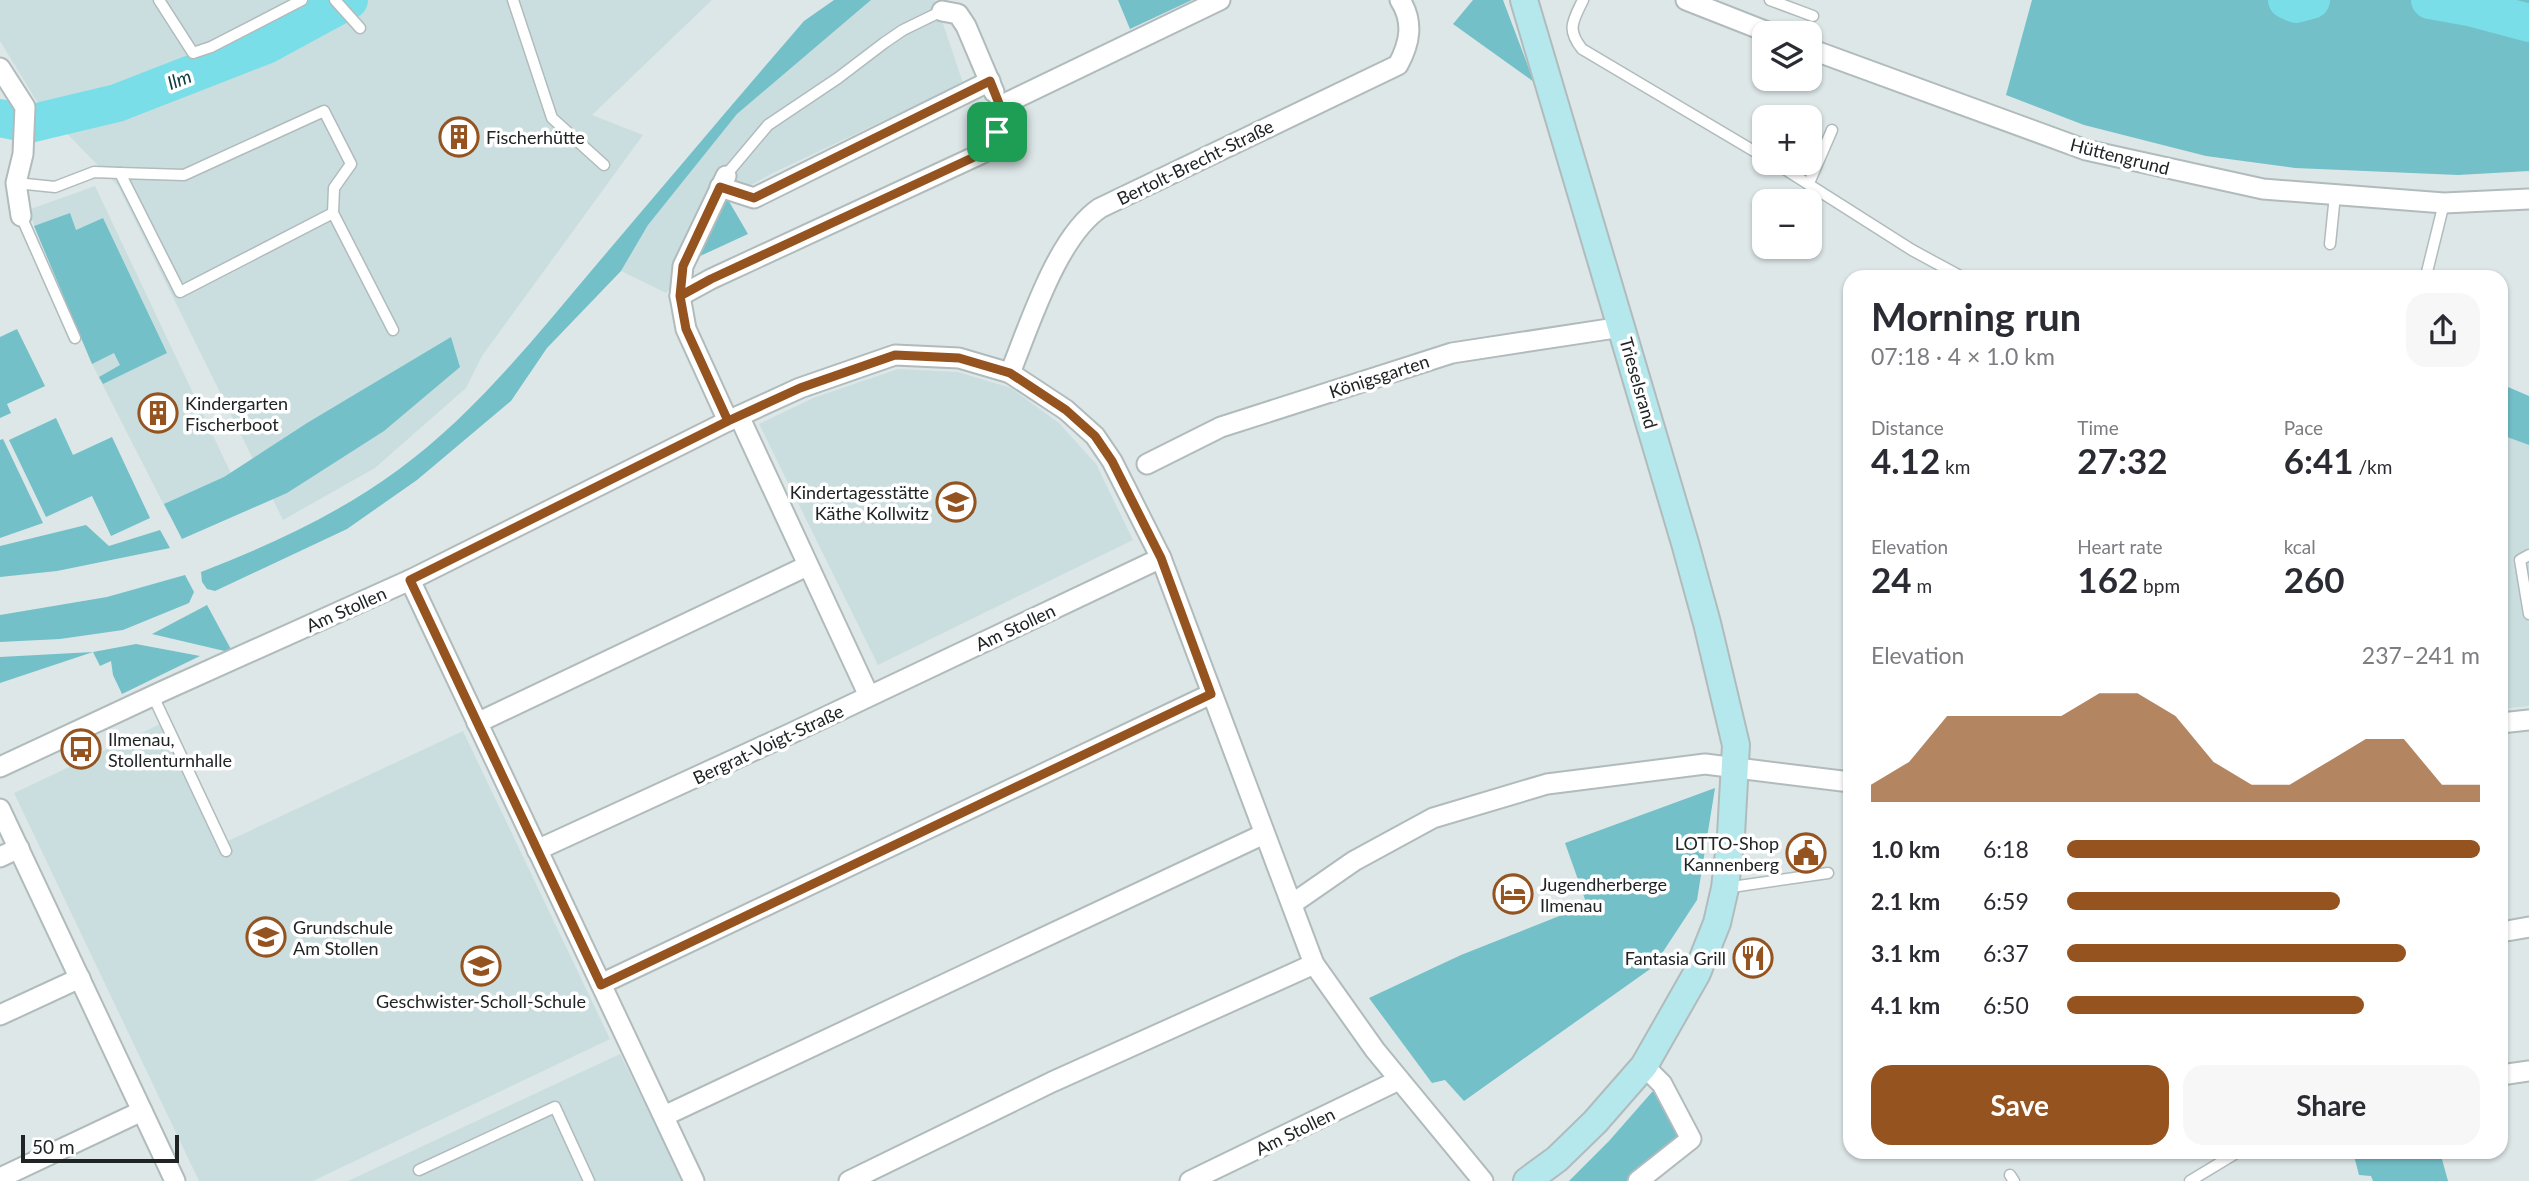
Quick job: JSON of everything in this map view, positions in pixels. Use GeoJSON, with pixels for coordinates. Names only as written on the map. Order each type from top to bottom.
{"type":"FeatureCollection","features":[{"type":"Feature","properties":{"kind":"street"},"geometry":{"type":"LineString","coordinates":[[1000,106],[1220,0]]}},
{"type":"Feature","properties":{"kind":"street","name":"Bertolt-Brecht-Straße"},"geometry":{"type":"LineString","coordinates":[[1010,373],[1058,261],[1085,218],[1100,208],[1398,65],[1408,48],[1410,25],[1400,0]]}},
{"type":"Feature","properties":{"kind":"street","name":"Trieselsrand"},"geometry":{"type":"LineString","coordinates":[[1524,0],[1707,623],[1733,726],[1736,769],[1725,888],[1717,923],[1697,973],[1670,1014],[1644,1066],[1595,1122],[1557,1159],[1527,1181]]}},
{"type":"Feature","properties":{"kind":"street"},"geometry":{"type":"LineString","coordinates":[[1686,0],[1752,26]]}},
{"type":"Feature","properties":{"kind":"street"},"geometry":{"type":"LineString","coordinates":[[680,296],[711,279],[985,152],[997,132],[1000,106],[966,26],[958,14],[942,11]]}},
{"type":"Feature","properties":{"kind":"street","name":"Hüttengrund"},"geometry":{"type":"LineString","coordinates":[[1822,53],[2087,150],[2263,189],[2444,203],[2529,199]]}},
{"type":"Feature","properties":{"kind":"street"},"geometry":{"type":"LineString","coordinates":[[0,68],[25,107],[23,154],[16,183],[21,216]]}},
{"type":"Feature","properties":{"kind":"street"},"geometry":{"type":"LineString","coordinates":[[869,696],[807,566],[686,329],[680,296],[683,266],[723,181],[754,198],[990,81]]}},
{"type":"Feature","properties":{"kind":"street","name":"Königsgarten"},"geometry":{"type":"LineString","coordinates":[[1147,464],[1221,427],[1452,353],[1622,327]]}},
{"type":"Feature","properties":{"kind":"street","name":"Am Stollen"},"geometry":{"type":"LineString","coordinates":[[0,767],[410,580],[733,418],[800,388],[895,355],[959,358],[1010,373],[1066,410],[1095,436],[1122,479],[1161,558],[1314,964],[1399,1080],[1483,1181]]}},
{"type":"Feature","properties":{"kind":"street","name":"Am Stollen"},"geometry":{"type":"LineString","coordinates":[[869,696],[1161,558]]}},
{"type":"Feature","properties":{"kind":"street"},"geometry":{"type":"LineString","coordinates":[[477,723],[807,566]]}},
{"type":"Feature","properties":{"kind":"street"},"geometry":{"type":"LineString","coordinates":[[410,580],[694,1181]]}},
{"type":"Feature","properties":{"kind":"street"},"geometry":{"type":"LineString","coordinates":[[601,985],[1211,694]]}},
{"type":"Feature","properties":{"kind":"street","name":"Bergrat-Voigt-Straße"},"geometry":{"type":"LineString","coordinates":[[537,850],[869,696]]}},
{"type":"Feature","properties":{"kind":"street"},"geometry":{"type":"LineString","coordinates":[[2508,722],[2529,720]]}},
{"type":"Feature","properties":{"kind":"street"},"geometry":{"type":"LineString","coordinates":[[1292,904],[1354,861],[1433,818],[1547,784],[1706,764],[1843,781]]}},
{"type":"Feature","properties":{"kind":"street"},"geometry":{"type":"LineString","coordinates":[[0,809],[175,1181]]}},
{"type":"Feature","properties":{"kind":"street"},"geometry":{"type":"LineString","coordinates":[[664,1116],[1264,834]]}},
{"type":"Feature","properties":{"kind":"street"},"geometry":{"type":"LineString","coordinates":[[0,857],[19,848]]}},
{"type":"Feature","properties":{"kind":"street"},"geometry":{"type":"LineString","coordinates":[[2508,931],[2529,927]]}},
{"type":"Feature","properties":{"kind":"street"},"geometry":{"type":"LineString","coordinates":[[849,1181],[1052,1082],[1314,964]]}},
{"type":"Feature","properties":{"kind":"street"},"geometry":{"type":"LineString","coordinates":[[0,1015],[80,978]]}},
{"type":"Feature","properties":{"kind":"street"},"geometry":{"type":"LineString","coordinates":[[1637,1181],[1691,1139],[1662,1084],[1644,1066]]}},
{"type":"Feature","properties":{"kind":"street"},"geometry":{"type":"LineString","coordinates":[[2508,1074],[2529,1071]]}},
{"type":"Feature","properties":{"kind":"street","name":"Am Stollen"},"geometry":{"type":"LineString","coordinates":[[1190,1181],[1399,1080]]}},
{"type":"Feature","properties":{"kind":"street"},"geometry":{"type":"LineString","coordinates":[[0,1178],[142,1111]]}},
{"type":"Feature","properties":{"kind":"lane"},"geometry":{"type":"LineString","coordinates":[[159,0],[193,53],[211,47],[302,0]]}},
{"type":"Feature","properties":{"kind":"lane"},"geometry":{"type":"LineString","coordinates":[[335,0],[357,24]]}},
{"type":"Feature","properties":{"kind":"lane"},"geometry":{"type":"LineString","coordinates":[[513,0],[552,118],[604,165]]}},
{"type":"Feature","properties":{"kind":"lane"},"geometry":{"type":"LineString","coordinates":[[1583,0],[1572,23],[1573,37],[1583,49],[1752,150]]}},
{"type":"Feature","properties":{"kind":"lane"},"geometry":{"type":"LineString","coordinates":[[1769,0],[1813,16]]}},
{"type":"Feature","properties":{"kind":"lane"},"geometry":{"type":"LineString","coordinates":[[723,181],[768,125],[903,30],[942,11]]}},
{"type":"Feature","properties":{"kind":"lane"},"geometry":{"type":"LineString","coordinates":[[16,183],[55,187],[94,172],[184,175],[324,111],[351,164],[334,188],[333,213],[393,330]]}},
{"type":"Feature","properties":{"kind":"lane"},"geometry":{"type":"LineString","coordinates":[[1809,183],[1832,130]]}},
{"type":"Feature","properties":{"kind":"lane"},"geometry":{"type":"LineString","coordinates":[[120,173],[180,292],[333,213]]}},
{"type":"Feature","properties":{"kind":"lane"},"geometry":{"type":"LineString","coordinates":[[1795,175],[1912,250],[1949,270]]}},
{"type":"Feature","properties":{"kind":"lane"},"geometry":{"type":"LineString","coordinates":[[2330,244],[2336,195]]}},
{"type":"Feature","properties":{"kind":"lane"},"geometry":{"type":"LineString","coordinates":[[2427,270],[2444,203]]}},
{"type":"Feature","properties":{"kind":"lane"},"geometry":{"type":"LineString","coordinates":[[21,216],[75,338]]}},
{"type":"Feature","properties":{"kind":"lane"},"geometry":{"type":"LineString","coordinates":[[2529,555],[2520,560],[2529,614]]}},
{"type":"Feature","properties":{"kind":"lane"},"geometry":{"type":"LineString","coordinates":[[153,696],[226,851]]}},
{"type":"Feature","properties":{"kind":"lane"},"geometry":{"type":"LineString","coordinates":[[1725,888],[1828,873]]}},
{"type":"Feature","properties":{"kind":"lane"},"geometry":{"type":"LineString","coordinates":[[419,1170],[555,1107],[589,1181]]}},
{"type":"Feature","properties":{"kind":"lane"},"geometry":{"type":"LineString","coordinates":[[2190,1181],[2226,1159]]}},
{"type":"Feature","properties":{"kind":"shaded area"},"geometry":{"type":"Polygon","coordinates":[[[0,0],[712,0],[592,115],[643,135],[482,356],[466,388],[375,468],[283,520],[118,186],[39,105],[0,41],[0,0]]]}},
{"type":"Feature","properties":{"kind":"shaded area"},"geometry":{"type":"Polygon","coordinates":[[[834,0],[871,0],[737,114],[648,225],[621,271],[547,348],[511,401],[417,480],[347,529],[215,591],[207,589],[202,582],[201,572],[253,551],[352,501],[398,470],[453,424],[504,373],[804,21],[834,0]]]}},
{"type":"Feature","properties":{"kind":"shaded area"},"geometry":{"type":"Polygon","coordinates":[[[871,0],[935,0],[963,83],[773,173],[727,198],[698,257],[666,293],[621,271],[648,225],[737,114],[871,0]]]}},
{"type":"Feature","properties":{"kind":"shaded area"},"geometry":{"type":"Polygon","coordinates":[[[1118,0],[1192,0],[1130,29],[1118,0]]]}},
{"type":"Feature","properties":{"kind":"shaded area"},"geometry":{"type":"Polygon","coordinates":[[[1473,0],[1503,0],[1534,82],[1453,24],[1473,0]]]}},
{"type":"Feature","properties":{"kind":"shaded area"},"geometry":{"type":"Polygon","coordinates":[[[2032,0],[2529,0],[2529,171],[2458,175],[2295,168],[2206,156],[2084,125],[2006,95],[2032,0]]]}},
{"type":"Feature","properties":{"kind":"shaded area"},"geometry":{"type":"Polygon","coordinates":[[[95,186],[236,484],[169,515],[92,364],[28,210],[95,186]]]}},
{"type":"Feature","properties":{"kind":"shaded area"},"geometry":{"type":"Polygon","coordinates":[[[727,198],[748,234],[698,257],[727,198]]]}},
{"type":"Feature","properties":{"kind":"shaded area"},"geometry":{"type":"Polygon","coordinates":[[[70,213],[76,230],[103,218],[167,353],[103,384],[99,377],[120,365],[114,353],[92,364],[34,226],[70,213]]]}},
{"type":"Feature","properties":{"kind":"shaded area"},"geometry":{"type":"Polygon","coordinates":[[[17,329],[45,386],[7,404],[11,413],[0,418],[0,337],[17,329]]]}},
{"type":"Feature","properties":{"kind":"shaded area"},"geometry":{"type":"Polygon","coordinates":[[[451,337],[460,367],[384,431],[287,493],[182,539],[164,504],[224,477],[307,423],[451,337]]]}},
{"type":"Feature","properties":{"kind":"shaded area","name":"Kindertagesstätte Käthe Kollwitz"},"geometry":{"type":"Polygon","coordinates":[[[898,369],[958,372],[1011,388],[1059,423],[1096,464],[1133,540],[878,665],[759,424],[813,398],[898,369]]]}},
{"type":"Feature","properties":{"kind":"shaded area"},"geometry":{"type":"Polygon","coordinates":[[[2508,387],[2529,396],[2529,445],[2508,437],[2508,387]]]}},
{"type":"Feature","properties":{"kind":"shaded area"},"geometry":{"type":"Polygon","coordinates":[[[56,418],[73,455],[112,437],[150,518],[111,536],[92,496],[46,517],[9,440],[56,418]]]}},
{"type":"Feature","properties":{"kind":"shaded area"},"geometry":{"type":"Polygon","coordinates":[[[2508,437],[2529,445],[2529,706],[2508,708],[2508,437]]]}},
{"type":"Feature","properties":{"kind":"shaded area"},"geometry":{"type":"Polygon","coordinates":[[[3,439],[43,523],[0,538],[0,440],[3,439]]]}},
{"type":"Feature","properties":{"kind":"shaded area"},"geometry":{"type":"Polygon","coordinates":[[[86,525],[109,546],[160,530],[170,548],[57,571],[0,577],[0,546],[86,525]]]}},
{"type":"Feature","properties":{"kind":"shaded area"},"geometry":{"type":"Polygon","coordinates":[[[185,575],[194,592],[189,603],[123,630],[60,639],[0,642],[0,615],[107,597],[185,575]]]}},
{"type":"Feature","properties":{"kind":"shaded area"},"geometry":{"type":"Polygon","coordinates":[[[207,605],[233,653],[152,634],[207,605]]]}},
{"type":"Feature","properties":{"kind":"shaded area"},"geometry":{"type":"Polygon","coordinates":[[[136,644],[200,656],[122,694],[113,675],[111,661],[100,666],[93,652],[136,644]]]}},
{"type":"Feature","properties":{"kind":"shaded area"},"geometry":{"type":"Polygon","coordinates":[[[93,652],[0,683],[0,657],[93,652]]]}},
{"type":"Feature","properties":{"kind":"shaded area","name":"Grundschule Am Stollen"},"geometry":{"type":"Polygon","coordinates":[[[171,719],[228,841],[463,731],[610,1039],[313,1181],[199,1181],[14,793],[171,719]]]}},
{"type":"Feature","properties":{"kind":"shaded area"},"geometry":{"type":"Polygon","coordinates":[[[1715,788],[1697,900],[1653,967],[1464,1101],[1445,1080],[1432,1083],[1369,998],[1461,955],[1587,905],[1565,843],[1715,788]]]}},
{"type":"Feature","properties":{"kind":"shaded area"},"geometry":{"type":"Polygon","coordinates":[[[620,1054],[683,1181],[348,1181],[620,1054]]]}},
{"type":"Feature","properties":{"kind":"shaded area"},"geometry":{"type":"Polygon","coordinates":[[[1657,1089],[1679,1137],[1629,1181],[1569,1181],[1652,1092],[1657,1089]]]}},
{"type":"Feature","properties":{"kind":"shaded area"},"geometry":{"type":"Polygon","coordinates":[[[2355,1159],[2442,1159],[2448,1181],[2373,1181],[2371,1176],[2359,1175],[2355,1159]]]}},
{"type":"Feature","properties":{"kind":"waterway","name":"Ilm"},"geometry":{"type":"LineString","coordinates":[[0,118],[29,124],[117,103],[266,45],[349,0]]}},
{"type":"Feature","properties":{"kind":"waterway","name":"Ilm"},"geometry":{"type":"LineString","coordinates":[[2287,0],[2296,4],[2311,0]]}},
{"type":"Feature","properties":{"kind":"waterway","name":"Ilm"},"geometry":{"type":"LineString","coordinates":[[2430,0],[2529,23]]}},
{"type":"Feature","properties":{"kind":"place","name":"Fischerhütte"},"geometry":{"type":"Point","coordinates":[459,137]}},
{"type":"Feature","properties":{"kind":"place","name":"Kindergarten Fischerboot"},"geometry":{"type":"Point","coordinates":[158,413]}},
{"type":"Feature","properties":{"kind":"place","name":"Kindertagesstätte Käthe Kollwitz"},"geometry":{"type":"Point","coordinates":[956,502]}},
{"type":"Feature","properties":{"kind":"place","name":"Ilmenau, Stollenturnhalle"},"geometry":{"type":"Point","coordinates":[81,749]}},
{"type":"Feature","properties":{"kind":"place","name":"LOTTO-Shop Kannenberg"},"geometry":{"type":"Point","coordinates":[1806,853]}},
{"type":"Feature","properties":{"kind":"place","name":"Jugendherberge Ilmenau"},"geometry":{"type":"Point","coordinates":[1513,894]}},
{"type":"Feature","properties":{"kind":"place","name":"Grundschule Am Stollen"},"geometry":{"type":"Point","coordinates":[266,937]}},
{"type":"Feature","properties":{"kind":"place","name":"Fantasia Grill"},"geometry":{"type":"Point","coordinates":[1753,958]}},
{"type":"Feature","properties":{"kind":"place","name":"Geschwister-Scholl-Schule"},"geometry":{"type":"Point","coordinates":[481,966]}},
{"type":"Feature","properties":{"kind":"route"},"geometry":{"type":"LineString","coordinates":[[997,132],[985,152],[711,279],[680,296],[686,329],[728,421],[410,580],[601,985],[1211,694],[1161,558],[1122,479],[1095,436],[1066,410],[1010,373],[959,358],[895,355],[800,388],[728,421],[686,329],[680,296],[683,266],[720,187],[754,198],[990,81],[1000,106],[997,132]]}}]}
